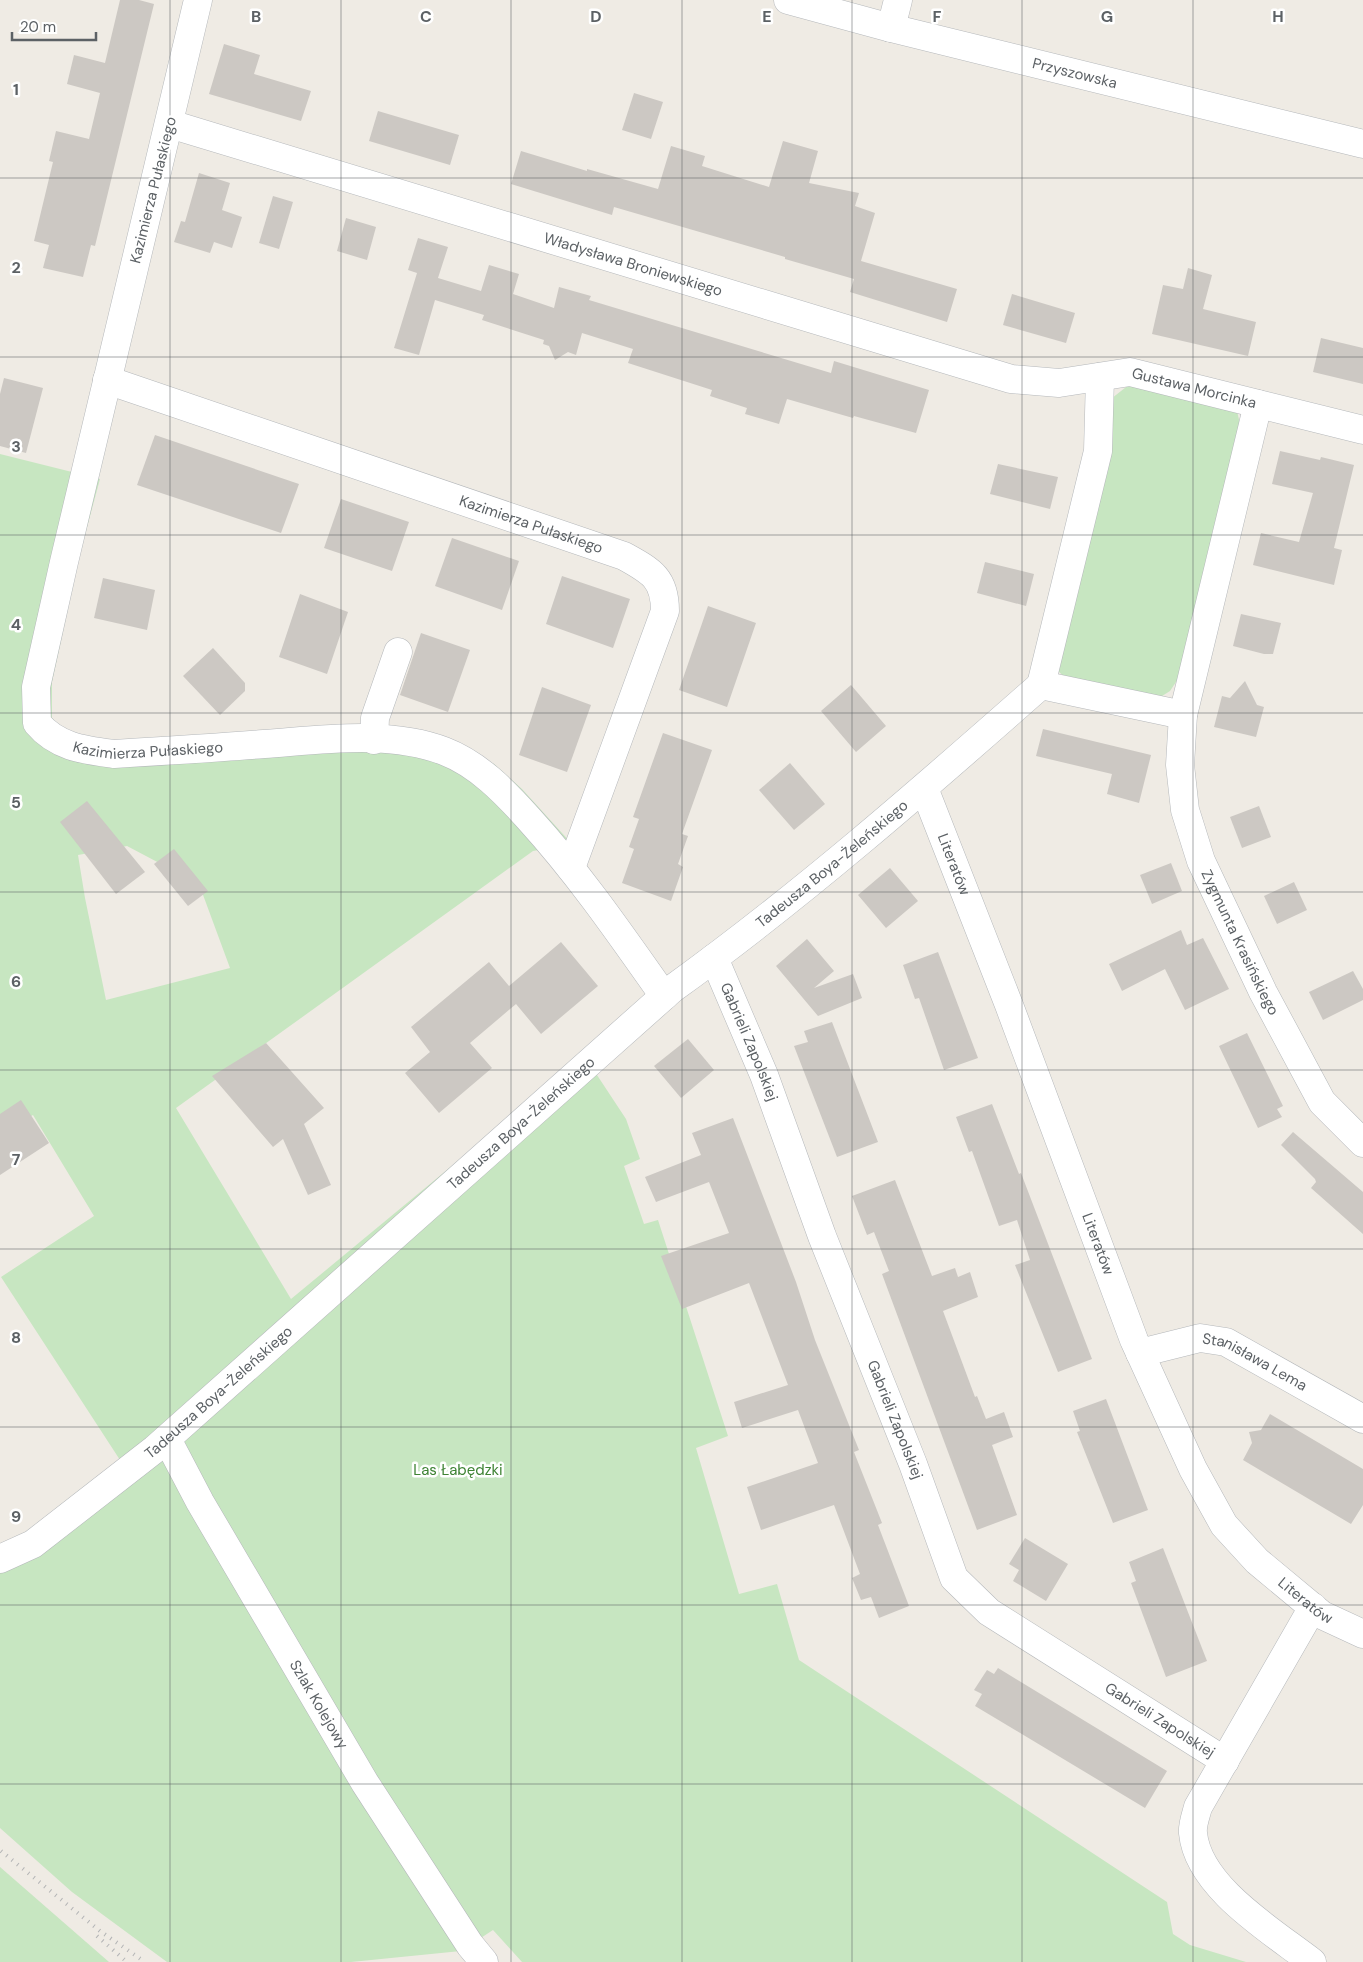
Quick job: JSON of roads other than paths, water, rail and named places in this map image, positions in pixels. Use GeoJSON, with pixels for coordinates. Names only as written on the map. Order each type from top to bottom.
{"type":"FeatureCollection","features":[{"type":"Feature","properties":{"kind":"street","name":"Kazimierza Pułaskiego"},"geometry":{"type":"LineString","coordinates":[[198,0],[36,687],[37,723],[47,735],[64,744],[84,750],[114,754],[318,740],[400,739],[444,751],[478,770],[507,795],[602,906],[664,996]]}},
{"type":"Feature","properties":{"kind":"street","name":"Przyszowska"},"geometry":{"type":"LineString","coordinates":[[788,0],[891,28],[1363,144]]}},
{"type":"Feature","properties":{"kind":"street"},"geometry":{"type":"LineString","coordinates":[[891,28],[898,0]]}},
{"type":"Feature","properties":{"kind":"street","name":"Władysława Broniewskiego"},"geometry":{"type":"LineString","coordinates":[[170,124],[1011,378],[1059,383],[1100,377]]}},
{"type":"Feature","properties":{"kind":"street","name":"Gustawa Morcinka"},"geometry":{"type":"LineString","coordinates":[[1100,377],[1130,372],[1258,404],[1183,715]]}},
{"type":"Feature","properties":{"kind":"street"},"geometry":{"type":"LineString","coordinates":[[1100,377],[1098,451],[1041,685],[1183,715]]}},
{"type":"Feature","properties":{"kind":"street","name":"Kazimierza Pułaskiego"},"geometry":{"type":"LineString","coordinates":[[107,380],[624,556],[647,568],[660,581],[665,596],[666,611],[571,868]]}},
{"type":"Feature","properties":{"kind":"street"},"geometry":{"type":"LineString","coordinates":[[1258,404],[1363,430]]}},
{"type":"Feature","properties":{"kind":"street"},"geometry":{"type":"LineString","coordinates":[[374,740],[378,708],[398,652]]}},
{"type":"Feature","properties":{"kind":"street","name":"Tadeusza Boya-Żeleńskiego"},"geometry":{"type":"LineString","coordinates":[[0,1559],[33,1544],[168,1439],[664,996],[714,958],[924,788],[1041,685]]}},
{"type":"Feature","properties":{"kind":"street","name":"Zygmunta Krasińskiego"},"geometry":{"type":"LineString","coordinates":[[1183,715],[1180,765],[1185,810],[1201,860],[1263,992],[1322,1102],[1363,1144]]}},
{"type":"Feature","properties":{"kind":"street","name":"Literatów"},"geometry":{"type":"LineString","coordinates":[[924,788],[1009,1005],[1140,1352],[1193,1469],[1224,1525],[1257,1561],[1322,1615],[1363,1634]]}},
{"type":"Feature","properties":{"kind":"street","name":"Gabrieli Zapolskiej"},"geometry":{"type":"LineString","coordinates":[[714,958],[764,1075],[822,1236],[913,1464],[954,1578],[990,1612],[1225,1760]]}},
{"type":"Feature","properties":{"kind":"street","name":"Stanisława Lema"},"geometry":{"type":"LineString","coordinates":[[1140,1352],[1200,1338],[1226,1342],[1363,1419]]}},
{"type":"Feature","properties":{"kind":"street","name":"Szlak Kolejowy"},"geometry":{"type":"LineString","coordinates":[[168,1439],[200,1502],[365,1783],[470,1945],[484,1962]]}},
{"type":"Feature","properties":{"kind":"street"},"geometry":{"type":"LineString","coordinates":[[1312,1962],[1224,1892],[1213,1881],[1199,1858],[1192,1832],[1198,1807],[1313,1607]]}},
{"type":"Feature","properties":{"kind":"railway"},"geometry":{"type":"LineString","coordinates":[[1,1851],[100,1931],[145,1962]]}},
{"type":"Feature","properties":{"kind":"railway"},"geometry":{"type":"LineString","coordinates":[[97,1936],[127,1962]]}},
{"type":"Feature","properties":{"kind":"park label","name":"Las Łabędzki"},"geometry":{"type":"Point","coordinates":[458,1470]}}]}
